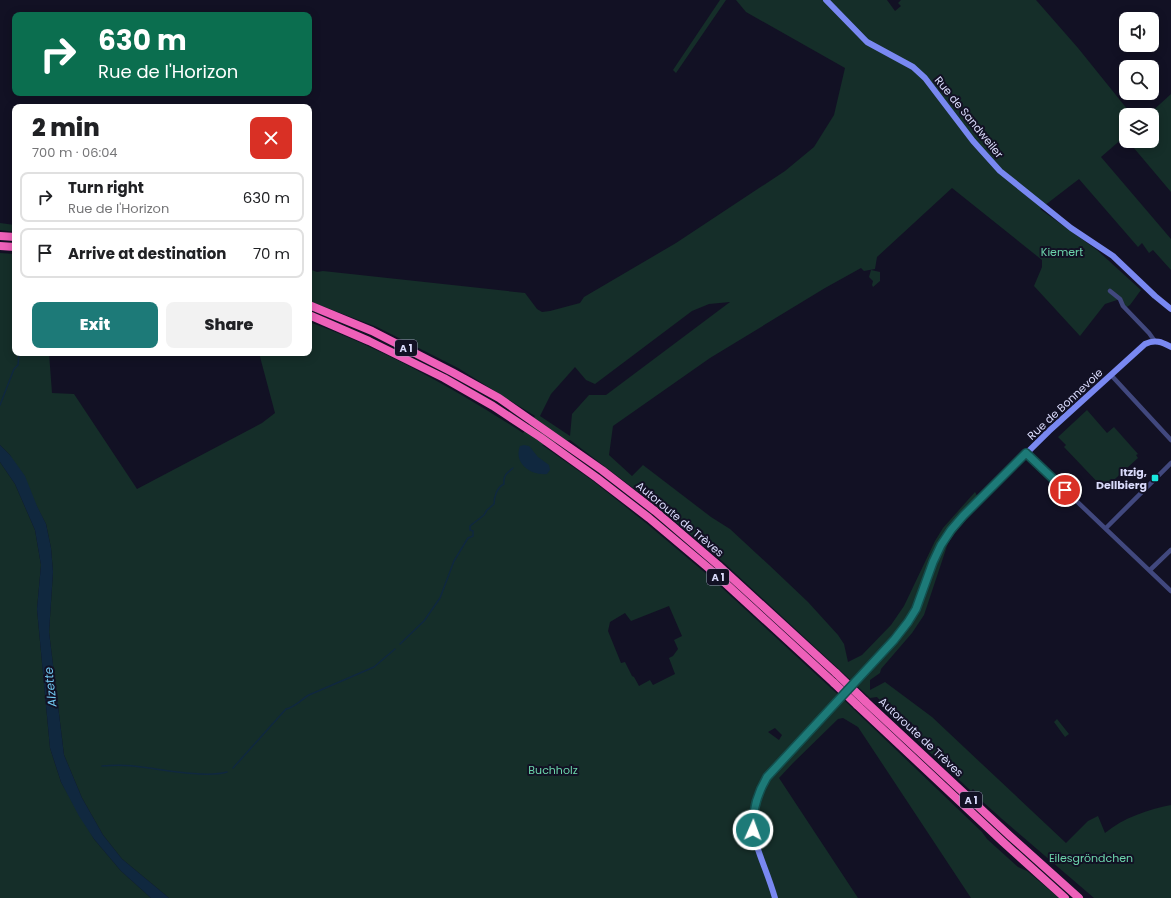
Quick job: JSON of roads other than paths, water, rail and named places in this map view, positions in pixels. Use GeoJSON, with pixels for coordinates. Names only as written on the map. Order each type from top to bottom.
{"type":"FeatureCollection","features":[{"type":"Feature","properties":{"kind":"highway"},"geometry":{"type":"LineString","coordinates":[[0,236],[12,238]]}},
{"type":"Feature","properties":{"kind":"highway"},"geometry":{"type":"LineString","coordinates":[[0,246],[12,247]]}},
{"type":"Feature","properties":{"kind":"highway","name":"Autoroute de Trèves"},"geometry":{"type":"LineString","coordinates":[[312,306],[372,331],[499,398],[602,470],[655,511],[718,564],[1078,898]]}},
{"type":"Feature","properties":{"kind":"highway","name":"Autoroute de Trèves"},"geometry":{"type":"LineString","coordinates":[[312,316],[369,341],[444,378],[493,406],[540,437],[649,518],[712,571],[1065,898]]}},
{"type":"Feature","properties":{"kind":"main road","name":"Rue de Sandweiler"},"geometry":{"type":"LineString","coordinates":[[826,0],[868,42],[913,67],[925,78],[973,141],[1000,171],[1071,228],[1113,256],[1171,309]]}},
{"type":"Feature","properties":{"kind":"main road"},"geometry":{"type":"LineString","coordinates":[[1154,340],[1171,347]]}},
{"type":"Feature","properties":{"kind":"main road","name":"Rue de Bonnevoie"},"geometry":{"type":"LineString","coordinates":[[775,898],[753,830],[752,818],[754,806],[767,777],[894,640],[908,622],[919,604],[933,562],[941,545],[963,516],[1026,453],[1145,344],[1154,340]]}},
{"type":"Feature","properties":{"kind":"street"},"geometry":{"type":"LineString","coordinates":[[1110,291],[1120,299],[1123,306],[1154,340]]}},
{"type":"Feature","properties":{"kind":"street"},"geometry":{"type":"LineString","coordinates":[[1111,375],[1171,440]]}},
{"type":"Feature","properties":{"kind":"street"},"geometry":{"type":"LineString","coordinates":[[1026,453],[1171,591]]}},
{"type":"Feature","properties":{"kind":"street"},"geometry":{"type":"LineString","coordinates":[[1106,528],[1171,463]]}},
{"type":"Feature","properties":{"kind":"street"},"geometry":{"type":"LineString","coordinates":[[1150,570],[1171,550]]}},
{"type":"Feature","properties":{"kind":"water","name":"Alzette"},"geometry":{"type":"Polygon","coordinates":[[[0,445],[10,455],[25,476],[46,524],[51,548],[53,572],[49,632],[64,755],[82,798],[103,835],[122,859],[169,898],[151,898],[121,871],[94,839],[79,816],[61,782],[50,748],[37,609],[41,565],[35,530],[15,484],[0,462],[0,445]]]}},
{"type":"Feature","properties":{"kind":"water"},"geometry":{"type":"Polygon","coordinates":[[[520,446],[529,446],[538,457],[549,465],[550,470],[547,474],[535,473],[525,468],[519,458],[520,446]]]}},
{"type":"Feature","properties":{"kind":"waterway"},"geometry":{"type":"LineString","coordinates":[[0,405],[14,369],[18,365],[19,356]]}},
{"type":"Feature","properties":{"kind":"waterway"},"geometry":{"type":"LineString","coordinates":[[400,644],[424,621],[440,598],[454,561],[468,538],[473,536],[473,531],[470,530],[470,526],[484,515],[494,504],[496,492],[499,487],[504,484],[507,473],[513,468]]}},
{"type":"Feature","properties":{"kind":"waterway"},"geometry":{"type":"LineString","coordinates":[[233,768],[286,709],[295,705],[309,695],[374,667],[395,649]]}},
{"type":"Feature","properties":{"kind":"waterway"},"geometry":{"type":"LineString","coordinates":[[102,766],[132,766],[197,774],[218,774],[227,772]]}},
{"type":"Feature","properties":{"kind":"place","name":"Itzig, Dellbierg"},"geometry":{"type":"Point","coordinates":[1155,478]}},
{"type":"Feature","properties":{"kind":"park label","name":"Kiemert"},"geometry":{"type":"Point","coordinates":[1062,252]}},
{"type":"Feature","properties":{"kind":"park label","name":"Buchholz"},"geometry":{"type":"Point","coordinates":[553,770]}},
{"type":"Feature","properties":{"kind":"park label","name":"Eilesgröndchen"},"geometry":{"type":"Point","coordinates":[1091,858]}}]}
